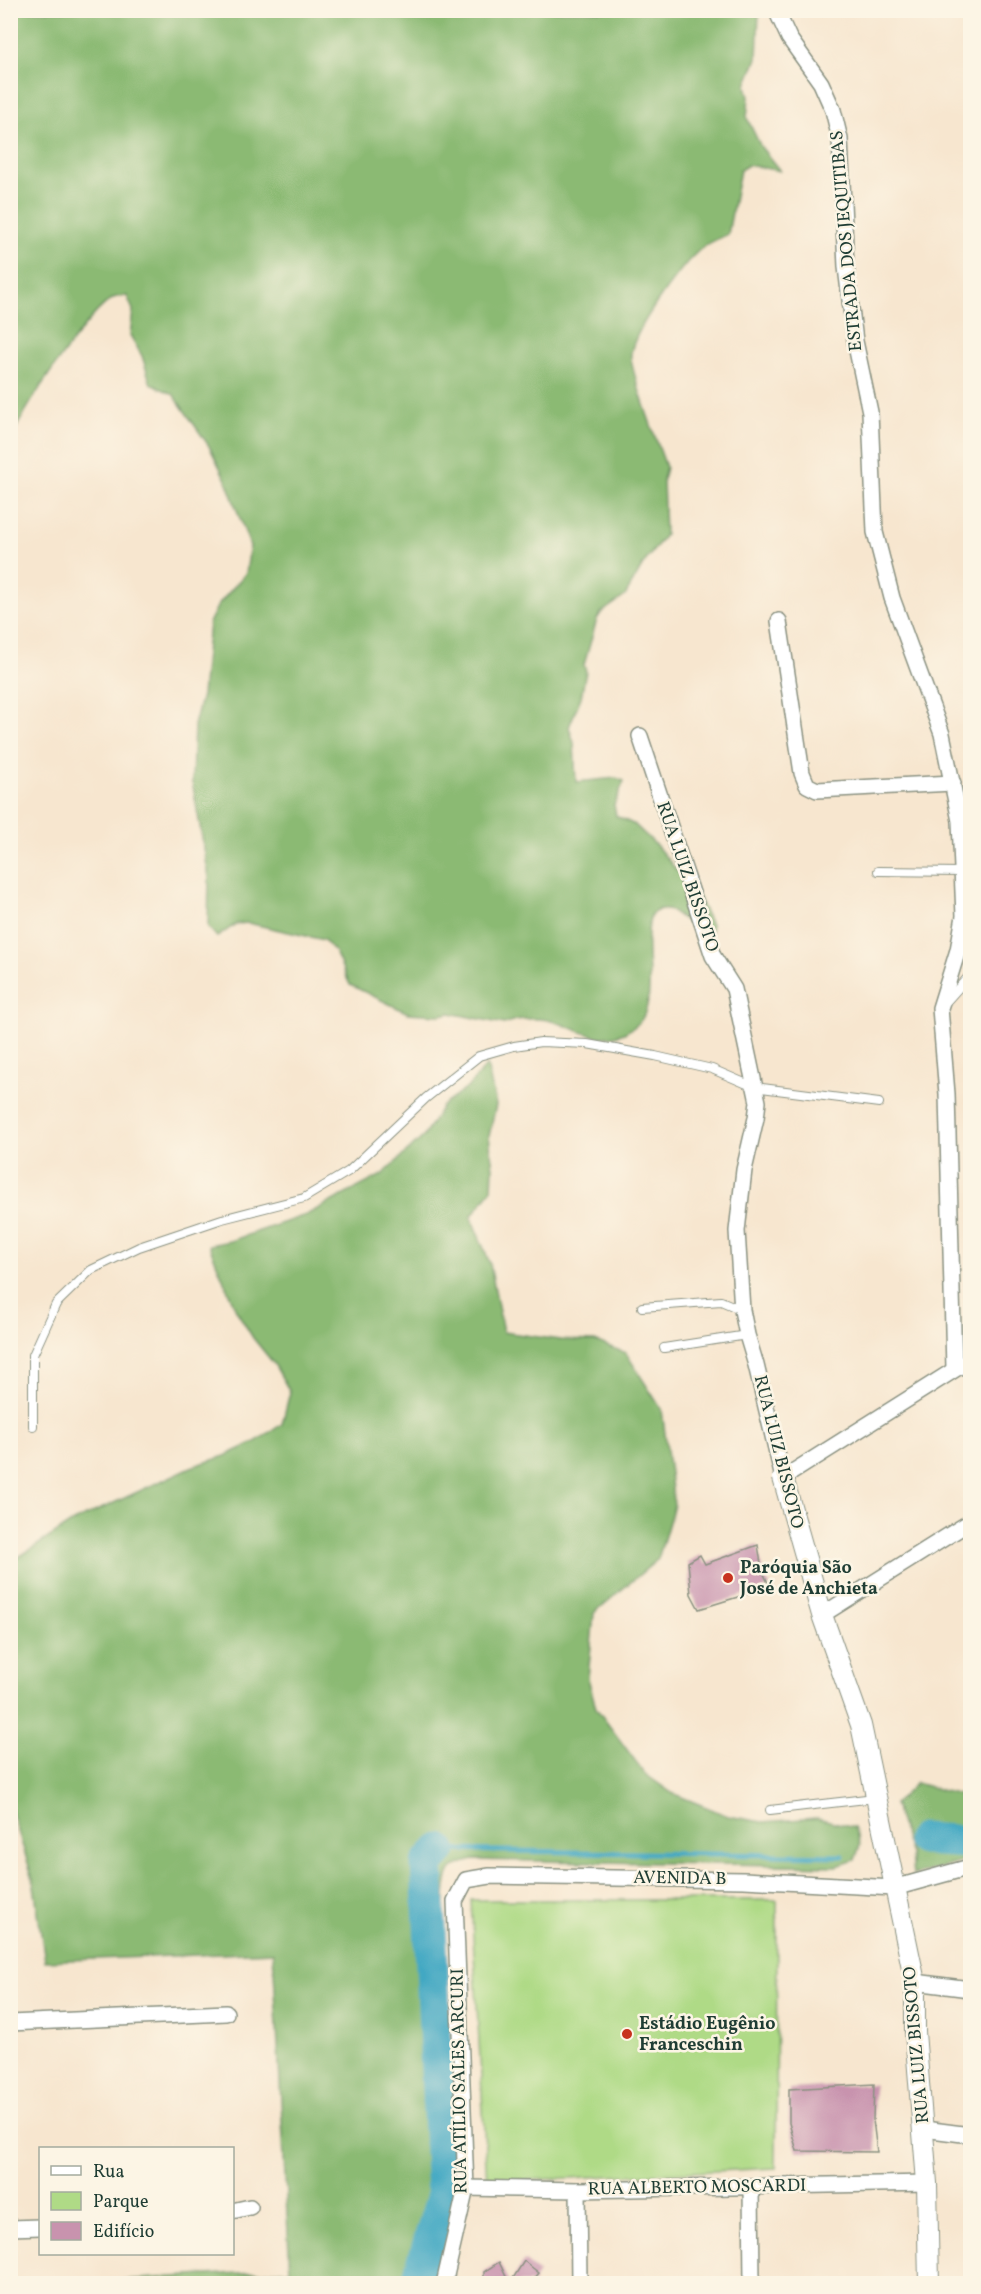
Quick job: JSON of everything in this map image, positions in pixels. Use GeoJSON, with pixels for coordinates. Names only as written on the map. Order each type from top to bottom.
{"type":"FeatureCollection","features":[{"type":"Feature","properties":{"kind":"street","name":"ESTRADA DOS JEQUITIBAS"},"geometry":{"type":"LineString","coordinates":[[776,10],[789,38],[820,83],[833,110],[840,139],[846,267],[855,341],[870,412],[875,532],[892,598],[942,734],[960,821],[964,916],[958,950],[940,1008],[947,1105],[954,1370]]}},
{"type":"Feature","properties":{"kind":"street"},"geometry":{"type":"LineString","coordinates":[[779,621],[802,773],[807,785],[817,790],[953,783]]}},
{"type":"Feature","properties":{"kind":"street","name":"RUA LUIZ BISSOTO"},"geometry":{"type":"LineString","coordinates":[[640,736],[713,956],[734,989],[758,1102],[744,1170],[737,1231],[742,1310],[783,1478],[822,1615],[861,1725],[915,1982],[915,2032],[927,2183],[929,2283]]}},
{"type":"Feature","properties":{"kind":"street"},"geometry":{"type":"LineString","coordinates":[[783,1478],[970,1360]]}},
{"type":"Feature","properties":{"kind":"street"},"geometry":{"type":"LineString","coordinates":[[822,1615],[970,1522]]}},
{"type":"Feature","properties":{"kind":"street","name":"AVENIDA B"},"geometry":{"type":"LineString","coordinates":[[466,1880],[490,1876],[744,1880],[894,1888],[970,1867]]}},
{"type":"Feature","properties":{"kind":"street","name":"RUA ATÍLIO SALES ARCURI"},"geometry":{"type":"LineString","coordinates":[[444,2283],[466,2188],[455,1901],[466,1880]]}},
{"type":"Feature","properties":{"kind":"street"},"geometry":{"type":"LineString","coordinates":[[915,1982],[970,1989]]}},
{"type":"Feature","properties":{"kind":"street"},"geometry":{"type":"LineString","coordinates":[[10,2023],[226,2013]]}},
{"type":"Feature","properties":{"kind":"street"},"geometry":{"type":"LineString","coordinates":[[924,2129],[970,2134]]}},
{"type":"Feature","properties":{"kind":"street","name":"RUA ALBERTO MOSCARDI"},"geometry":{"type":"LineString","coordinates":[[466,2188],[578,2190],[927,2183]]}},
{"type":"Feature","properties":{"kind":"street"},"geometry":{"type":"LineString","coordinates":[[751,2186],[752,2283]]}},
{"type":"Feature","properties":{"kind":"street"},"geometry":{"type":"LineString","coordinates":[[578,2190],[579,2283]]}},
{"type":"Feature","properties":{"kind":"street"},"geometry":{"type":"LineString","coordinates":[[234,2210],[250,2206]]}},
{"type":"Feature","properties":{"kind":"street"},"geometry":{"type":"LineString","coordinates":[[10,2228],[39,2227]]}},
{"type":"Feature","properties":{"kind":"lane"},"geometry":{"type":"LineString","coordinates":[[878,871],[961,872]]}},
{"type":"Feature","properties":{"kind":"lane"},"geometry":{"type":"LineString","coordinates":[[940,1008],[970,975]]}},
{"type":"Feature","properties":{"kind":"lane"},"geometry":{"type":"LineString","coordinates":[[33,1426],[33,1355],[56,1304],[92,1270],[139,1246],[222,1219],[304,1198],[349,1171],[426,1098],[479,1056],[514,1046],[541,1042],[587,1044],[712,1069],[754,1087],[879,1103]]}},
{"type":"Feature","properties":{"kind":"lane"},"geometry":{"type":"LineString","coordinates":[[642,1307],[721,1301],[742,1310]]}},
{"type":"Feature","properties":{"kind":"lane"},"geometry":{"type":"LineString","coordinates":[[664,1348],[747,1335]]}},
{"type":"Feature","properties":{"kind":"lane"},"geometry":{"type":"LineString","coordinates":[[770,1810],[876,1798]]}},
{"type":"Feature","properties":{"kind":"green space"},"geometry":{"type":"Polygon","coordinates":[[[11,11],[759,11],[757,58],[746,85],[749,97],[747,118],[761,147],[780,171],[748,165],[740,170],[728,234],[703,247],[694,255],[650,312],[635,341],[631,353],[634,374],[666,467],[663,480],[665,535],[644,563],[625,596],[601,613],[597,619],[584,665],[586,671],[581,697],[569,727],[574,743],[576,782],[616,778],[624,781],[614,805],[616,816],[635,825],[656,845],[697,895],[711,925],[711,940],[672,911],[660,909],[651,914],[648,939],[649,992],[647,1004],[643,1018],[630,1030],[601,1037],[540,1019],[522,1019],[504,1024],[450,1013],[440,1015],[408,1013],[350,985],[335,952],[324,940],[248,923],[236,924],[217,937],[208,927],[209,877],[192,781],[194,725],[202,695],[209,623],[218,605],[246,573],[250,546],[226,480],[209,446],[173,394],[151,384],[142,356],[130,335],[133,310],[127,296],[115,297],[89,321],[56,363],[27,408],[11,440],[11,11]]]}},
{"type":"Feature","properties":{"kind":"green space"},"geometry":{"type":"Polygon","coordinates":[[[487,1065],[496,1105],[489,1136],[493,1168],[492,1189],[471,1217],[490,1264],[503,1332],[560,1340],[595,1341],[626,1353],[662,1410],[674,1505],[658,1559],[594,1613],[588,1678],[596,1708],[645,1774],[672,1793],[728,1816],[762,1822],[817,1818],[854,1827],[860,1845],[855,1860],[837,1866],[474,1860],[458,1865],[450,1872],[446,1889],[444,1922],[453,2173],[448,2211],[429,2283],[119,2283],[123,2280],[290,2270],[273,1952],[45,1961],[33,1879],[11,1809],[11,1562],[73,1522],[191,1467],[225,1456],[255,1442],[282,1424],[290,1392],[274,1364],[253,1338],[236,1310],[209,1245],[230,1241],[306,1215],[382,1175],[424,1136],[442,1106],[467,1088],[487,1065]]]}},
{"type":"Feature","properties":{"kind":"green space"},"geometry":{"type":"Polygon","coordinates":[[[916,1783],[970,1798],[970,1860],[913,1875],[911,1855],[894,1804],[916,1783]]]}},
{"type":"Feature","properties":{"kind":"green space","name":"Estádio Eugênio Franceschin"},"geometry":{"type":"Polygon","coordinates":[[[471,1900],[777,1900],[776,2168],[487,2182],[471,1900]]]}},
{"type":"Feature","properties":{"kind":"building","name":"Paróquia São José de Anchieta"},"geometry":{"type":"Polygon","coordinates":[[[758,1545],[762,1570],[770,1587],[699,1609],[691,1594],[688,1562],[700,1555],[705,1564],[758,1545]]]}},
{"type":"Feature","properties":{"kind":"building"},"geometry":{"type":"Polygon","coordinates":[[[874,2084],[873,2120],[877,2152],[797,2151],[789,2123],[789,2089],[874,2084]]]}},
{"type":"Feature","properties":{"kind":"building"},"geometry":{"type":"Polygon","coordinates":[[[524,2261],[539,2273],[534,2283],[510,2283],[524,2261]]]}},
{"type":"Feature","properties":{"kind":"building"},"geometry":{"type":"Polygon","coordinates":[[[499,2262],[509,2283],[484,2283],[484,2272],[499,2262]]]}},
{"type":"Feature","properties":{"kind":"waterway"},"geometry":{"type":"LineString","coordinates":[[923,1839],[970,1842]]}},
{"type":"Feature","properties":{"kind":"waterway"},"geometry":{"type":"LineString","coordinates":[[440,1850],[843,1856]]}},
{"type":"Feature","properties":{"kind":"waterway"},"geometry":{"type":"LineString","coordinates":[[417,2284],[443,2195],[427,1864],[440,1850]]}},
{"type":"Feature","properties":{"kind":"place","name":"Paróquia São José de Anchieta"},"geometry":{"type":"Point","coordinates":[728,1578]}},
{"type":"Feature","properties":{"kind":"place","name":"Estádio Eugênio Franceschin"},"geometry":{"type":"Point","coordinates":[627,2034]}}]}
